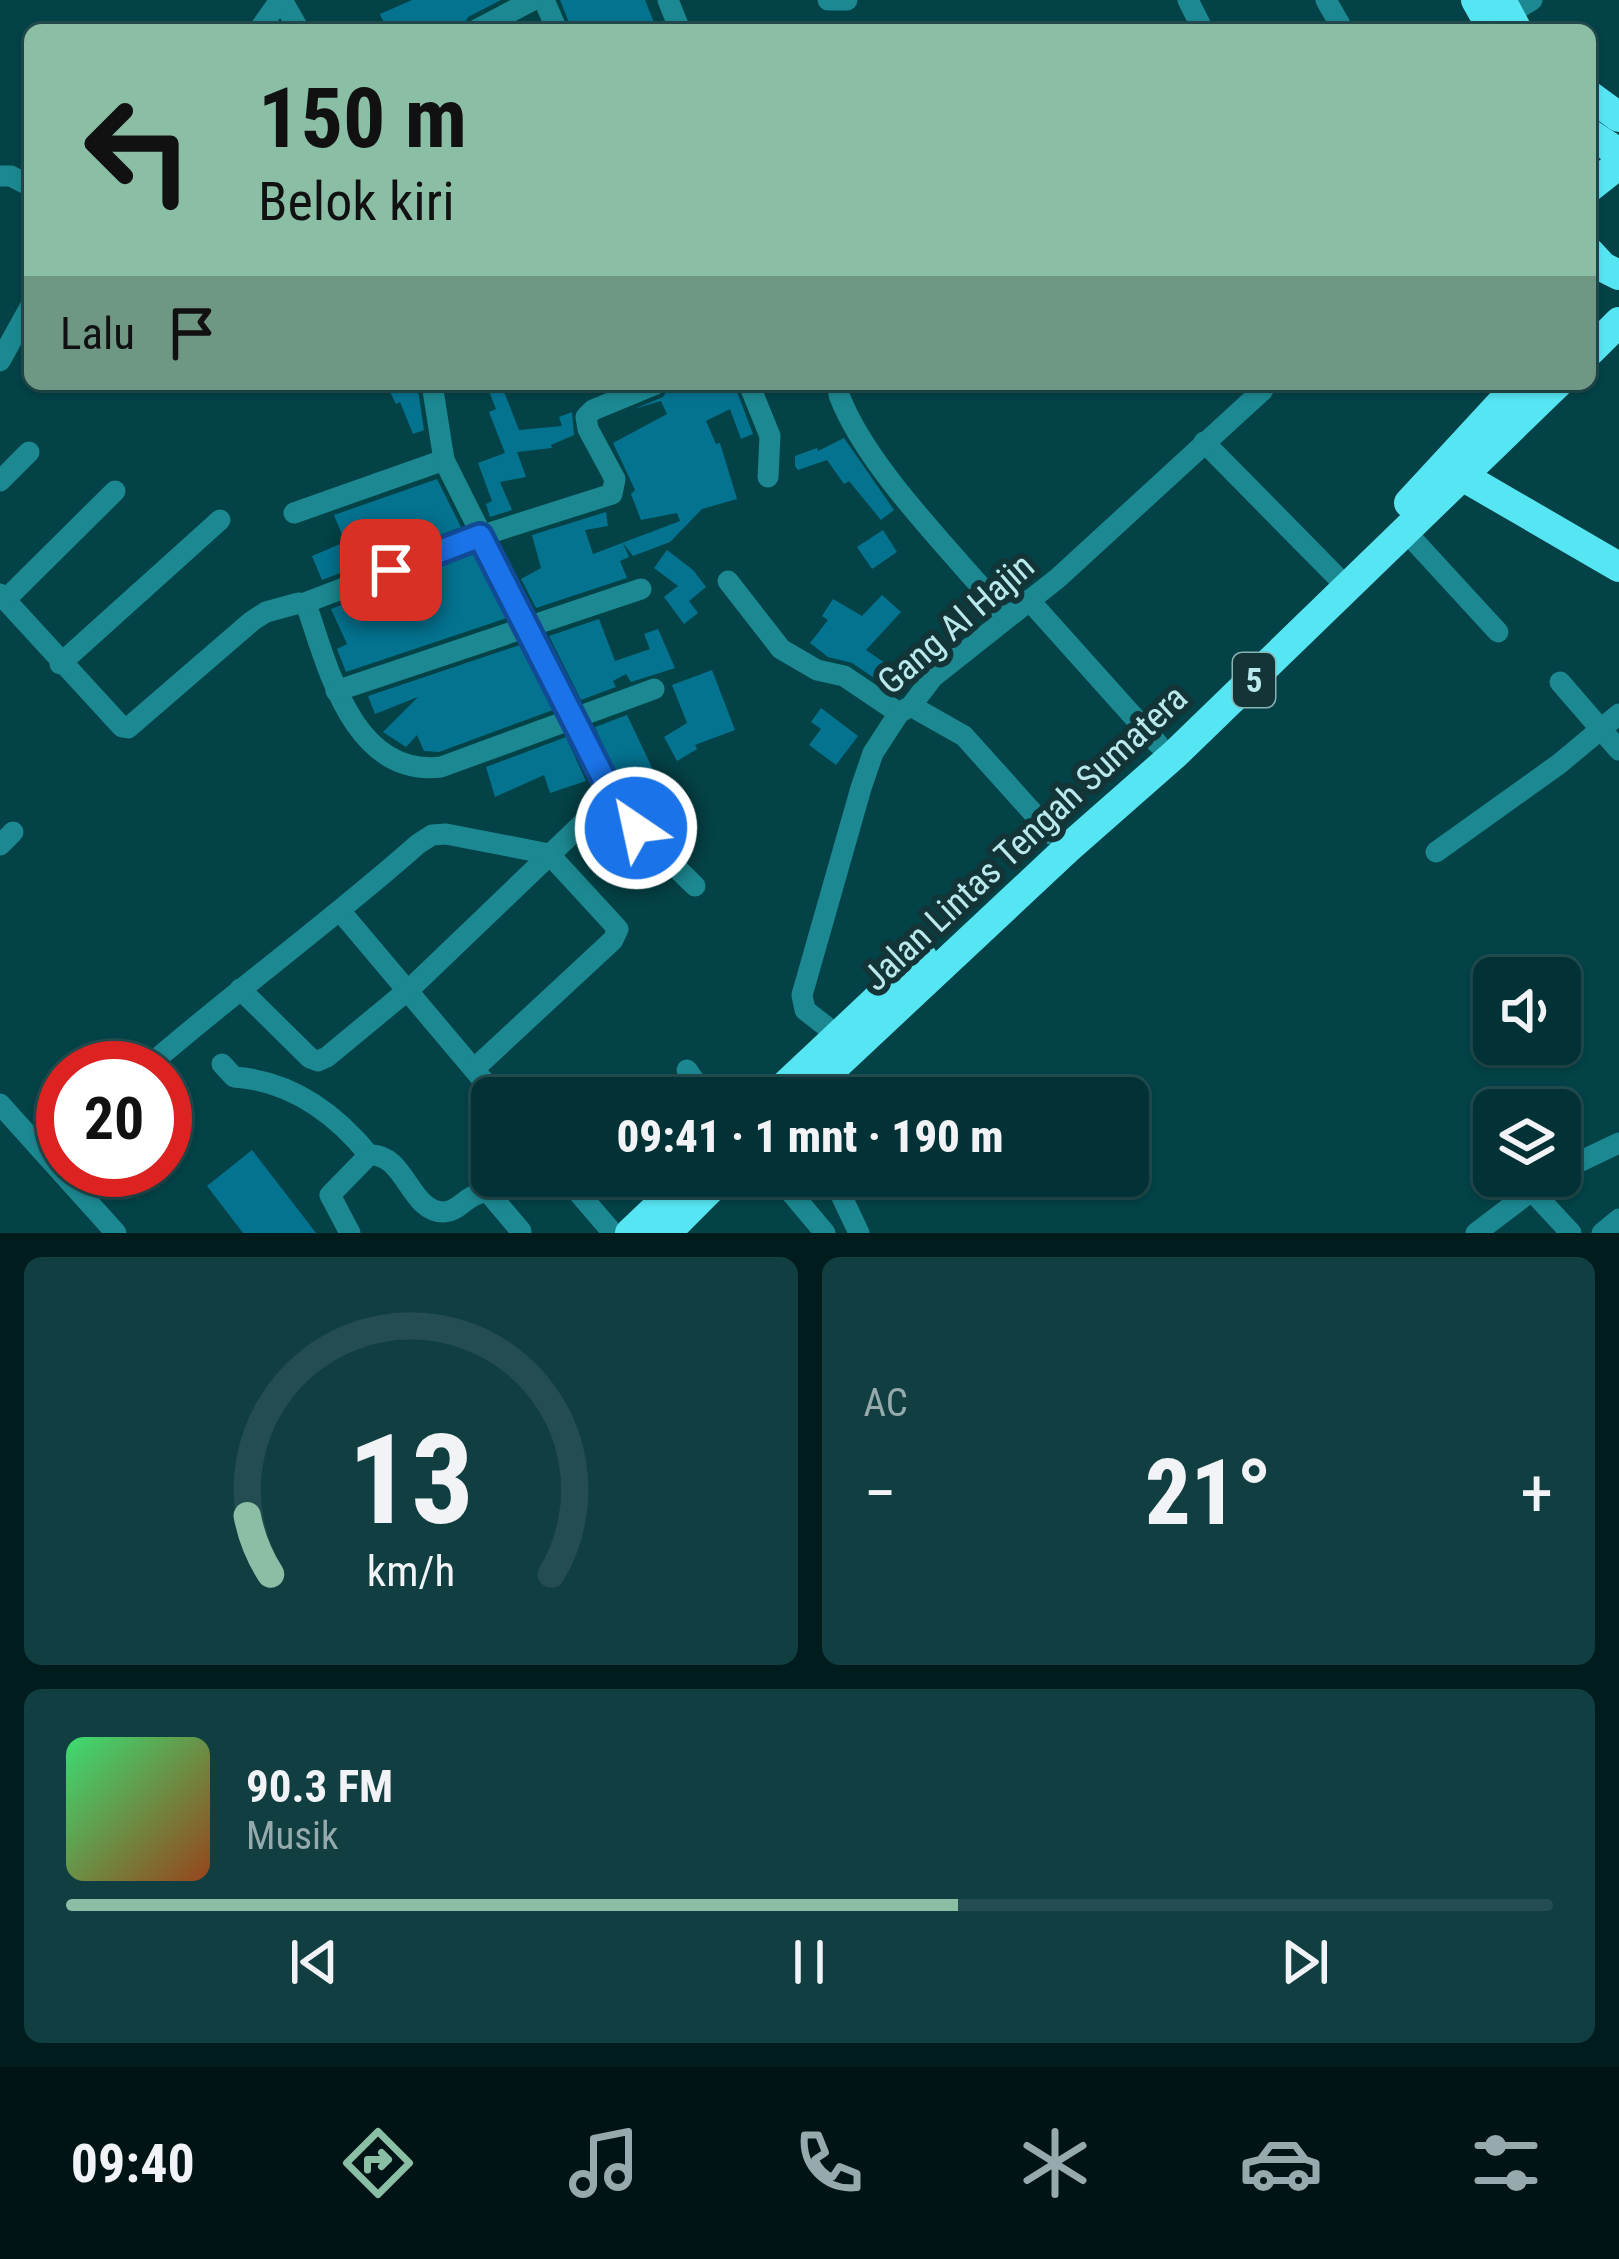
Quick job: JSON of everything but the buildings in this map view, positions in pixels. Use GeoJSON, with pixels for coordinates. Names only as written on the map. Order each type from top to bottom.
{"type":"FeatureCollection","features":[{"type":"Feature","properties":{"kind":"highway"},"geometry":{"type":"LineString","coordinates":[[1476,0],[1513,18]]}},
{"type":"Feature","properties":{"kind":"highway"},"geometry":{"type":"LineString","coordinates":[[1468,443],[1499,390]]}},
{"type":"Feature","properties":{"kind":"highway","name":"Jalan Lintas Tengah Sumatera"},"geometry":{"type":"LineString","coordinates":[[821,1077],[1053,835],[1337,578],[1514,390]]}},
{"type":"Feature","properties":{"kind":"highway","name":"Jalan Lintas Tengah Sumatera"},"geometry":{"type":"LineString","coordinates":[[934,958],[1175,754],[1551,390]]}},
{"type":"Feature","properties":{"kind":"highway"},"geometry":{"type":"LineString","coordinates":[[1464,477],[1619,567]]}},
{"type":"Feature","properties":{"kind":"highway","name":"Jalan Lintas Tengah Sumatera"},"geometry":{"type":"LineString","coordinates":[[794,1077],[837,1035],[896,996]]}},
{"type":"Feature","properties":{"kind":"highway"},"geometry":{"type":"LineString","coordinates":[[630,1233],[668,1197]]}},
{"type":"Feature","properties":{"kind":"highway"},"geometry":{"type":"LineString","coordinates":[[668,1232],[702,1197]]}},
{"type":"Feature","properties":{"kind":"street"},"geometry":{"type":"LineString","coordinates":[[487,24],[533,0]]}},
{"type":"Feature","properties":{"kind":"street"},"geometry":{"type":"LineString","coordinates":[[827,0],[848,0]]}},
{"type":"Feature","properties":{"kind":"street"},"geometry":{"type":"LineString","coordinates":[[0,361],[24,318]]}},
{"type":"Feature","properties":{"kind":"street"},"geometry":{"type":"LineString","coordinates":[[433,390],[444,460],[606,783],[607,800],[695,886]]}},
{"type":"Feature","properties":{"kind":"street"},"geometry":{"type":"LineString","coordinates":[[116,491],[3,597],[60,664],[128,728],[266,612],[612,494],[615,479],[586,417],[641,390]]}},
{"type":"Feature","properties":{"kind":"street"},"geometry":{"type":"LineString","coordinates":[[751,390],[770,436],[767,477]]}},
{"type":"Feature","properties":{"kind":"street","name":"Gang Al Hajin"},"geometry":{"type":"LineString","coordinates":[[837,1035],[805,1010],[802,995],[874,753],[933,677],[1136,509],[1263,390]]}},
{"type":"Feature","properties":{"kind":"street"},"geometry":{"type":"LineString","coordinates":[[839,394],[849,420],[877,459],[1006,616]]}},
{"type":"Feature","properties":{"kind":"street"},"geometry":{"type":"LineString","coordinates":[[1204,442],[1337,578]]}},
{"type":"Feature","properties":{"kind":"street"},"geometry":{"type":"LineString","coordinates":[[0,482],[29,452]]}},
{"type":"Feature","properties":{"kind":"street"},"geometry":{"type":"LineString","coordinates":[[294,513],[444,460]]}},
{"type":"Feature","properties":{"kind":"street"},"geometry":{"type":"LineString","coordinates":[[60,664],[220,520]]}},
{"type":"Feature","properties":{"kind":"street"},"geometry":{"type":"LineString","coordinates":[[1407,533],[1498,632]]}},
{"type":"Feature","properties":{"kind":"street"},"geometry":{"type":"LineString","coordinates":[[728,580],[781,649],[964,736],[1053,835]]}},
{"type":"Feature","properties":{"kind":"street"},"geometry":{"type":"LineString","coordinates":[[336,691],[641,590]]}},
{"type":"Feature","properties":{"kind":"street"},"geometry":{"type":"LineString","coordinates":[[1029,600],[1158,744]]}},
{"type":"Feature","properties":{"kind":"street"},"geometry":{"type":"LineString","coordinates":[[300,603],[354,724],[388,757],[406,766],[425,769],[457,762],[654,689]]}},
{"type":"Feature","properties":{"kind":"street"},"geometry":{"type":"LineString","coordinates":[[1560,682],[1610,721],[1619,750]]}},
{"type":"Feature","properties":{"kind":"street"},"geometry":{"type":"LineString","coordinates":[[1436,852],[1610,721]]}},
{"type":"Feature","properties":{"kind":"street"},"geometry":{"type":"LineString","coordinates":[[240,989],[318,1061],[406,991],[607,800]]}},
{"type":"Feature","properties":{"kind":"street"},"geometry":{"type":"LineString","coordinates":[[178,1041],[432,835],[554,850],[615,923],[618,933],[474,1070]]}},
{"type":"Feature","properties":{"kind":"street"},"geometry":{"type":"LineString","coordinates":[[341,912],[480,1077]]}},
{"type":"Feature","properties":{"kind":"street"},"geometry":{"type":"LineString","coordinates":[[222,1064],[234,1077],[259,1078],[295,1090],[347,1128],[369,1155]]}},
{"type":"Feature","properties":{"kind":"street"},"geometry":{"type":"LineString","coordinates":[[687,1070],[692,1077]]}},
{"type":"Feature","properties":{"kind":"street"},"geometry":{"type":"LineString","coordinates":[[0,1104],[36,1133]]}},
{"type":"Feature","properties":{"kind":"street"},"geometry":{"type":"LineString","coordinates":[[1581,1162],[1619,1143]]}},
{"type":"Feature","properties":{"kind":"street"},"geometry":{"type":"LineString","coordinates":[[350,1233],[330,1195],[369,1155],[377,1154],[388,1159],[428,1207],[452,1210],[469,1196],[488,1192],[521,1231]]}},
{"type":"Feature","properties":{"kind":"street"},"geometry":{"type":"LineString","coordinates":[[90,1197],[116,1233]]}},
{"type":"Feature","properties":{"kind":"street"},"geometry":{"type":"LineString","coordinates":[[582,1197],[613,1233]]}},
{"type":"Feature","properties":{"kind":"street"},"geometry":{"type":"LineString","coordinates":[[795,1197],[825,1233]]}},
{"type":"Feature","properties":{"kind":"street"},"geometry":{"type":"LineString","coordinates":[[842,1197],[860,1233]]}},
{"type":"Feature","properties":{"kind":"street"},"geometry":{"type":"LineString","coordinates":[[1477,1233],[1522,1197]]}},
{"type":"Feature","properties":{"kind":"street"},"geometry":{"type":"LineString","coordinates":[[1538,1197],[1571,1233]]}},
{"type":"Feature","properties":{"kind":"street"},"geometry":{"type":"LineString","coordinates":[[1602,1233],[1619,1219]]}},
{"type":"Feature","properties":{"kind":"route"},"geometry":{"type":"LineString","coordinates":[[391,570],[480,536],[606,783],[607,800],[636,828]]}}]}
